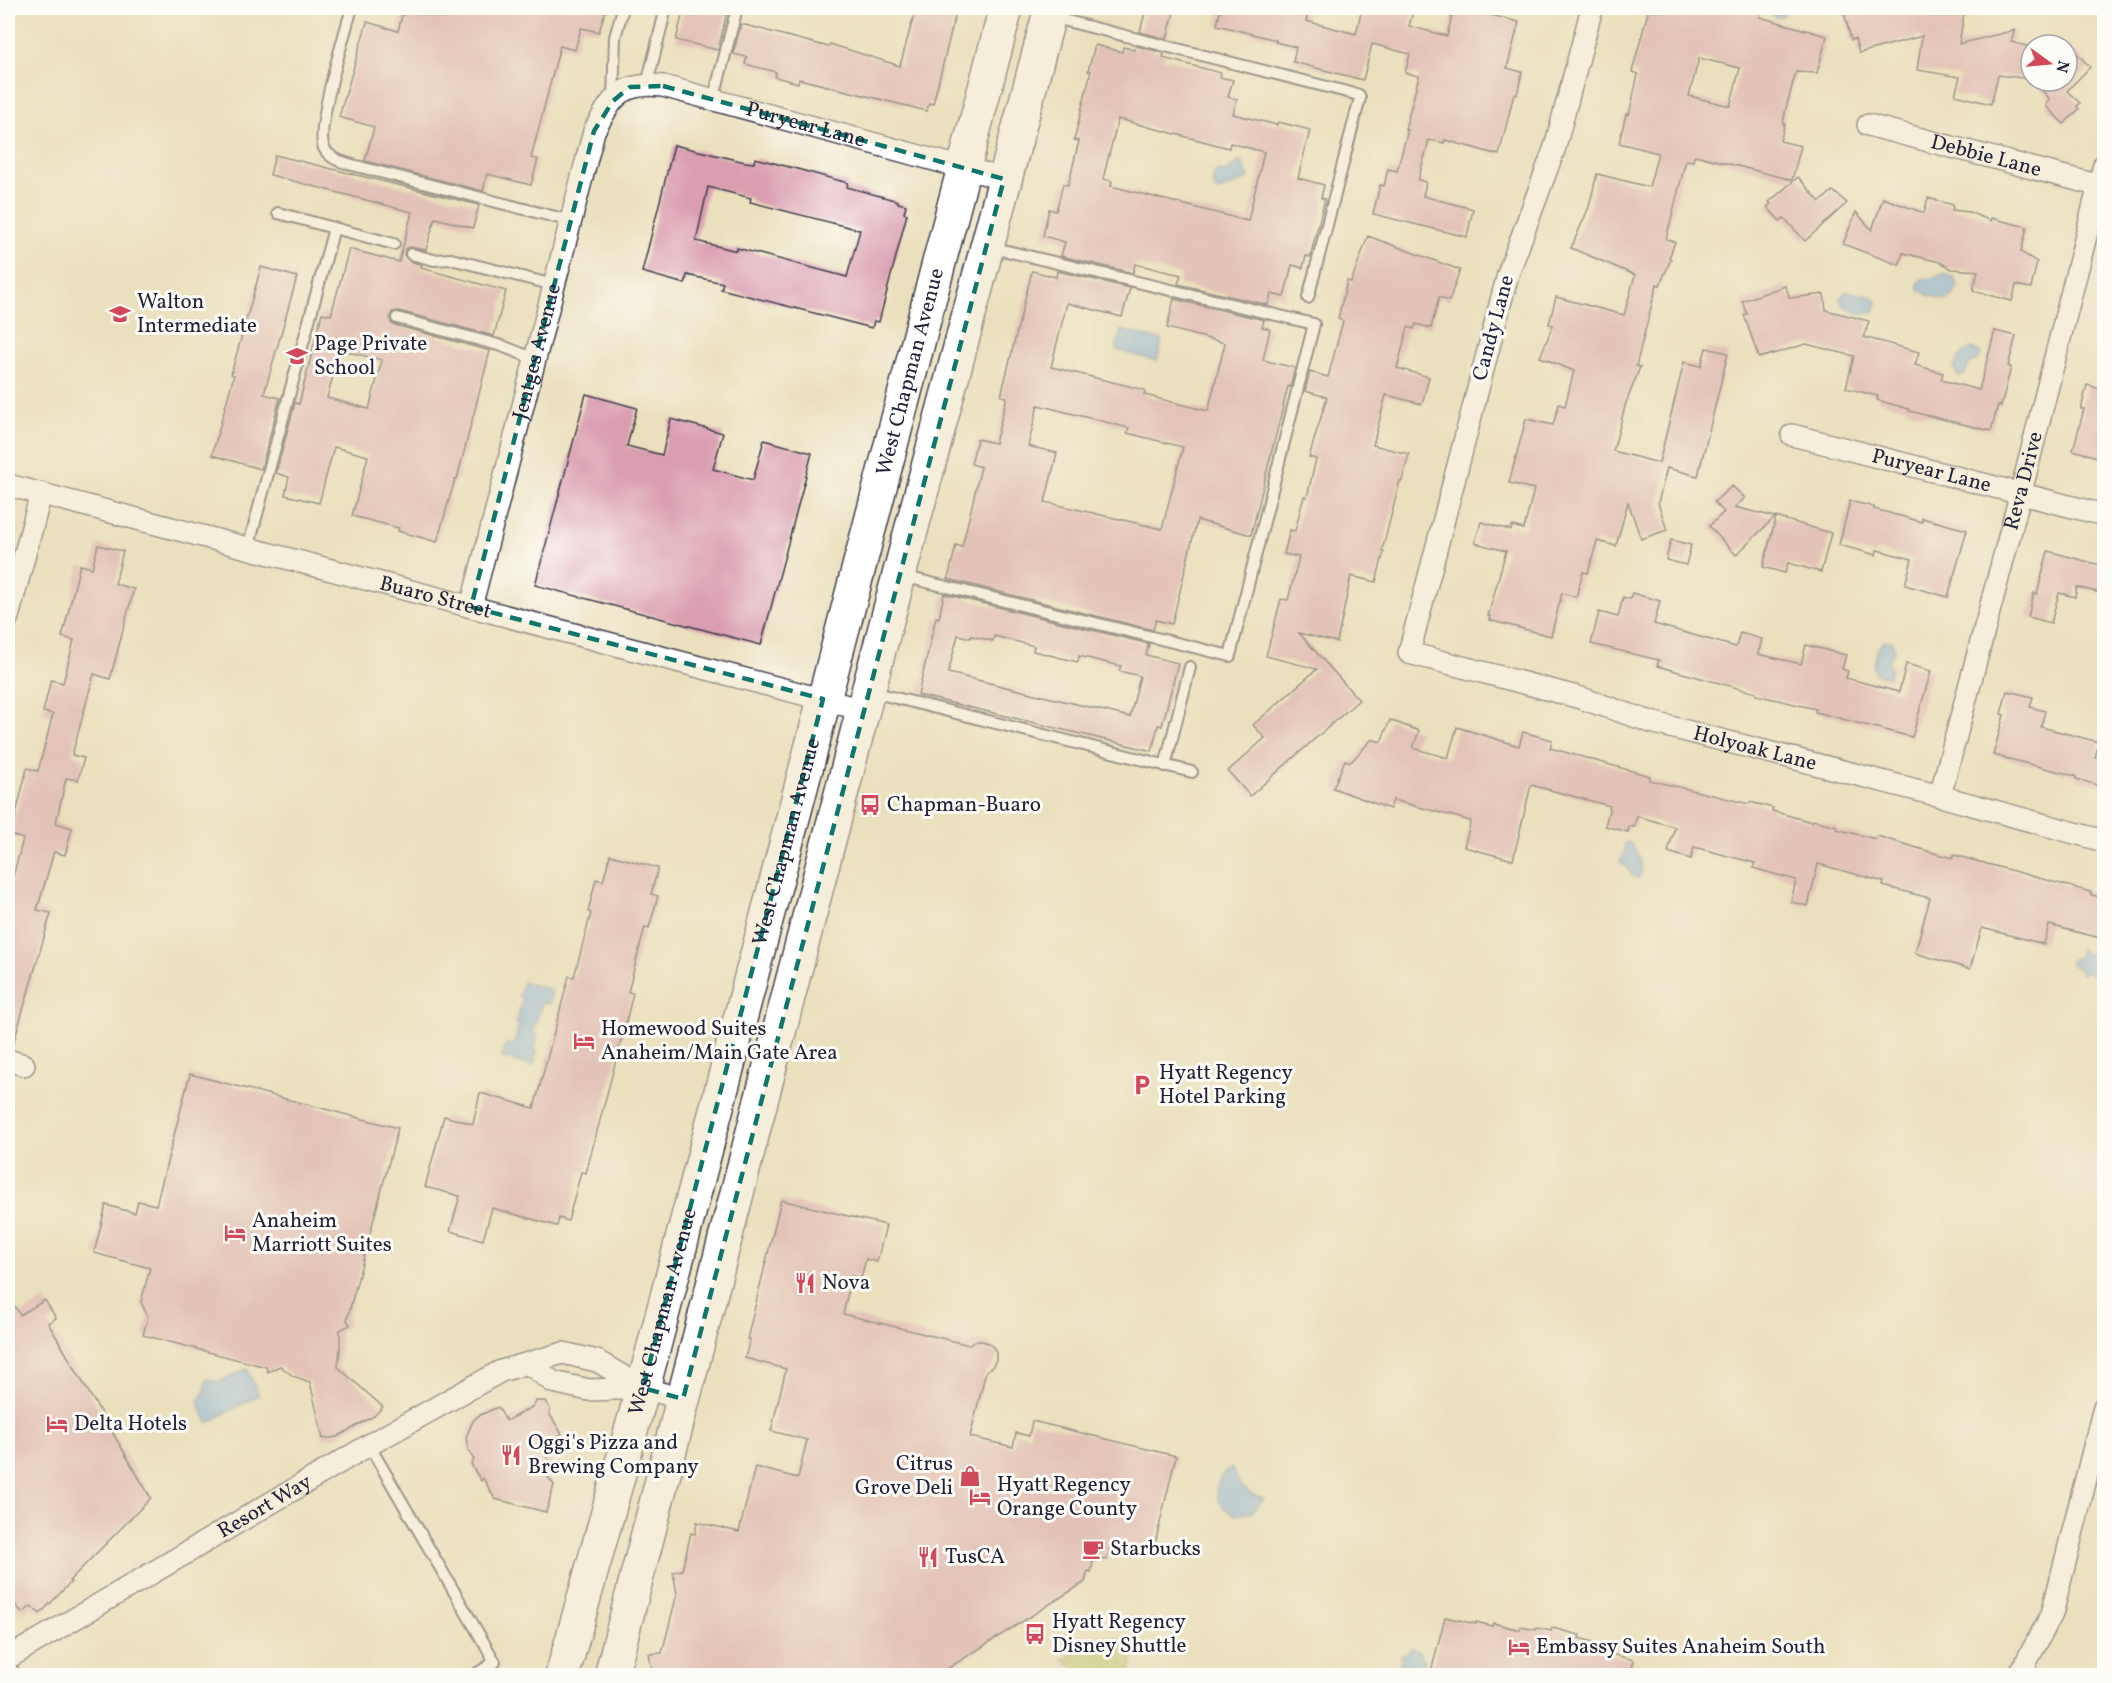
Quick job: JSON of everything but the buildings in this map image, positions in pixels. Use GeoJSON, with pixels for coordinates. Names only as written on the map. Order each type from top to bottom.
{"type":"FeatureCollection","features":[{"type":"Feature","properties":{"kind":"main road","name":"West Chapman Avenue"},"geometry":{"type":"LineString","coordinates":[[562,1676],[643,1388],[1006,8]]}},
{"type":"Feature","properties":{"kind":"main road","name":"West Chapman Avenue"},"geometry":{"type":"LineString","coordinates":[[611,1676],[866,700],[1050,12]]}},
{"type":"Feature","properties":{"kind":"street","name":"Candy Lane"},"geometry":{"type":"LineString","coordinates":[[1409,653],[1508,274],[1555,147],[1592,8]]}},
{"type":"Feature","properties":{"kind":"street"},"geometry":{"type":"LineString","coordinates":[[613,101],[630,87],[647,84]]}},
{"type":"Feature","properties":{"kind":"street","name":"Puryear Lane"},"geometry":{"type":"LineString","coordinates":[[647,84],[663,86],[1004,179]]}},
{"type":"Feature","properties":{"kind":"street","name":"Jentges Avenue"},"geometry":{"type":"LineString","coordinates":[[471,607],[594,131],[613,101]]}},
{"type":"Feature","properties":{"kind":"street","name":"Debbie Lane"},"geometry":{"type":"LineString","coordinates":[[1868,125],[2103,179]]}},
{"type":"Feature","properties":{"kind":"street","name":"Reva Drive"},"geometry":{"type":"LineString","coordinates":[[1940,796],[2103,179]]}},
{"type":"Feature","properties":{"kind":"street","name":"Puryear Lane"},"geometry":{"type":"LineString","coordinates":[[1792,435],[2104,515]]}},
{"type":"Feature","properties":{"kind":"street","name":"Buaro Street"},"geometry":{"type":"LineString","coordinates":[[8,485],[823,699],[866,700]]}},
{"type":"Feature","properties":{"kind":"street"},"geometry":{"type":"LineString","coordinates":[[8,618],[41,494]]}},
{"type":"Feature","properties":{"kind":"street","name":"Holyoak Lane"},"geometry":{"type":"LineString","coordinates":[[1409,653],[1581,698],[1651,722],[1940,796],[2104,841]]}},
{"type":"Feature","properties":{"kind":"street","name":"Resort Way"},"geometry":{"type":"LineString","coordinates":[[8,1658],[369,1445],[501,1371],[563,1353],[597,1361],[643,1388]]}},
{"type":"Feature","properties":{"kind":"street","name":"Resort Way"},"geometry":{"type":"LineString","coordinates":[[529,1364],[553,1382],[589,1390],[643,1388],[683,1398]]}},
{"type":"Feature","properties":{"kind":"street"},"geometry":{"type":"LineString","coordinates":[[2016,1676],[2052,1614],[2104,1407]]}},
{"type":"Feature","properties":{"kind":"lane"},"geometry":{"type":"LineString","coordinates":[[352,8],[333,76],[324,122],[321,141],[325,150],[339,161],[356,166],[571,221]]}},
{"type":"Feature","properties":{"kind":"lane"},"geometry":{"type":"LineString","coordinates":[[613,101],[615,37],[623,8]]}},
{"type":"Feature","properties":{"kind":"lane"},"geometry":{"type":"LineString","coordinates":[[647,84],[666,8]]}},
{"type":"Feature","properties":{"kind":"lane"},"geometry":{"type":"LineString","coordinates":[[713,101],[737,8]]}},
{"type":"Feature","properties":{"kind":"lane"},"geometry":{"type":"LineString","coordinates":[[1050,12],[1359,95],[1308,298]]}},
{"type":"Feature","properties":{"kind":"lane"},"geometry":{"type":"LineString","coordinates":[[278,213],[394,244]]}},
{"type":"Feature","properties":{"kind":"lane"},"geometry":{"type":"LineString","coordinates":[[248,548],[334,228]]}},
{"type":"Feature","properties":{"kind":"lane"},"geometry":{"type":"LineString","coordinates":[[900,575],[1230,657],[1314,324],[987,246]]}},
{"type":"Feature","properties":{"kind":"lane"},"geometry":{"type":"LineString","coordinates":[[411,254],[434,260],[451,259],[554,285]]}},
{"type":"Feature","properties":{"kind":"lane"},"geometry":{"type":"LineString","coordinates":[[397,318],[502,346],[535,360]]}},
{"type":"Feature","properties":{"kind":"lane"},"geometry":{"type":"LineString","coordinates":[[1165,766],[1190,667]]}},
{"type":"Feature","properties":{"kind":"lane"},"geometry":{"type":"LineString","coordinates":[[866,700],[1192,772]]}},
{"type":"Feature","properties":{"kind":"lane"},"geometry":{"type":"LineString","coordinates":[[369,1445],[495,1662],[472,1676]]}},
{"type":"Feature","properties":{"kind":"lane"},"geometry":{"type":"LineString","coordinates":[[8,1663],[16,1676]]}},
{"type":"Feature","properties":{"kind":"highlighted area"},"geometry":{"type":"Polygon","coordinates":[[[663,86],[1004,179],[683,1399],[643,1388],[823,699],[471,607],[594,131],[613,101],[630,87],[663,86]]]}},
{"type":"Feature","properties":{"kind":"green space"},"geometry":{"type":"Polygon","coordinates":[[[1102,1637],[1118,1640],[1129,1647],[1133,1659],[1128,1675],[1081,1675],[1063,1660],[1102,1637]]]}},
{"type":"Feature","properties":{"kind":"water"},"geometry":{"type":"Polygon","coordinates":[[[1761,8],[1785,8],[1786,11],[1782,16],[1776,18],[1769,13],[1763,13],[1761,8]]]}},
{"type":"Feature","properties":{"kind":"water"},"geometry":{"type":"Polygon","coordinates":[[[1241,161],[1249,178],[1217,192],[1212,182],[1216,171],[1225,172],[1241,161]]]}},
{"type":"Feature","properties":{"kind":"water"},"geometry":{"type":"Polygon","coordinates":[[[1943,273],[1953,277],[1958,285],[1954,294],[1947,300],[1928,295],[1919,289],[1918,284],[1921,279],[1932,278],[1943,273]]]}},
{"type":"Feature","properties":{"kind":"water"},"geometry":{"type":"Polygon","coordinates":[[[1846,291],[1873,297],[1877,302],[1875,311],[1860,313],[1849,309],[1840,298],[1846,291]]]}},
{"type":"Feature","properties":{"kind":"water"},"geometry":{"type":"Polygon","coordinates":[[[1121,330],[1162,340],[1157,361],[1116,350],[1121,330]]]}},
{"type":"Feature","properties":{"kind":"water"},"geometry":{"type":"Polygon","coordinates":[[[1973,348],[1981,354],[1978,359],[1969,364],[1964,375],[1958,376],[1954,369],[1958,359],[1963,353],[1973,348]]]}},
{"type":"Feature","properties":{"kind":"water"},"geometry":{"type":"Polygon","coordinates":[[[1884,641],[1890,641],[1895,648],[1888,662],[1891,669],[1889,677],[1876,674],[1873,668],[1878,648],[1884,641]]]}},
{"type":"Feature","properties":{"kind":"water"},"geometry":{"type":"Polygon","coordinates":[[[1628,842],[1637,852],[1640,861],[1641,875],[1638,878],[1633,877],[1620,862],[1625,851],[1625,843],[1628,842]]]}},
{"type":"Feature","properties":{"kind":"water"},"geometry":{"type":"Polygon","coordinates":[[[2080,948],[2087,954],[2096,953],[2096,961],[2101,968],[2100,974],[2081,975],[2079,969],[2071,964],[2071,960],[2078,957],[2080,948]]]}},
{"type":"Feature","properties":{"kind":"water"},"geometry":{"type":"Polygon","coordinates":[[[523,982],[552,990],[549,1004],[542,1002],[533,1033],[538,1035],[533,1066],[502,1058],[506,1044],[514,1045],[519,1024],[516,1023],[523,998],[519,996],[523,982]]]}},
{"type":"Feature","properties":{"kind":"water"},"geometry":{"type":"Polygon","coordinates":[[[247,1369],[259,1395],[208,1423],[198,1402],[205,1391],[207,1379],[219,1382],[247,1369]]]}},
{"type":"Feature","properties":{"kind":"water"},"geometry":{"type":"Polygon","coordinates":[[[1232,1468],[1243,1488],[1264,1499],[1252,1512],[1236,1515],[1222,1506],[1219,1500],[1217,1486],[1225,1473],[1232,1468]]]}},
{"type":"Feature","properties":{"kind":"water"},"geometry":{"type":"Polygon","coordinates":[[[1411,1649],[1419,1651],[1421,1659],[1425,1660],[1421,1675],[1397,1675],[1402,1654],[1405,1655],[1411,1649]]]}},
{"type":"Feature","properties":{"kind":"place","name":"Walton Intermediate"},"geometry":{"type":"Point","coordinates":[120,314]}},
{"type":"Feature","properties":{"kind":"place","name":"Page Private School"},"geometry":{"type":"Point","coordinates":[297,356]}},
{"type":"Feature","properties":{"kind":"place","name":"Chapman-Buaro"},"geometry":{"type":"Point","coordinates":[870,805]}},
{"type":"Feature","properties":{"kind":"place","name":"Homewood Suites Anaheim/Main Gate Area"},"geometry":{"type":"Point","coordinates":[584,1041]}},
{"type":"Feature","properties":{"kind":"place","name":"Hyatt Regency Hotel Parking"},"geometry":{"type":"Point","coordinates":[1142,1085]}},
{"type":"Feature","properties":{"kind":"place","name":"Anaheim Marriott Suites"},"geometry":{"type":"Point","coordinates":[235,1233]}},
{"type":"Feature","properties":{"kind":"place","name":"Nova"},"geometry":{"type":"Point","coordinates":[805,1283]}},
{"type":"Feature","properties":{"kind":"place","name":"Delta Hotels"},"geometry":{"type":"Point","coordinates":[57,1424]}},
{"type":"Feature","properties":{"kind":"place","name":"Oggi's Pizza and Brewing Company"},"geometry":{"type":"Point","coordinates":[511,1455]}},
{"type":"Feature","properties":{"kind":"place","name":"Citrus Grove Deli"},"geometry":{"type":"Point","coordinates":[970,1476]}},
{"type":"Feature","properties":{"kind":"place","name":"Hyatt Regency Orange County"},"geometry":{"type":"Point","coordinates":[980,1497]}},
{"type":"Feature","properties":{"kind":"place","name":"Starbucks"},"geometry":{"type":"Point","coordinates":[1093,1549]}},
{"type":"Feature","properties":{"kind":"place","name":"TusCA"},"geometry":{"type":"Point","coordinates":[928,1557]}},
{"type":"Feature","properties":{"kind":"place","name":"Hyatt Regency Disney Shuttle"},"geometry":{"type":"Point","coordinates":[1035,1634]}},
{"type":"Feature","properties":{"kind":"place","name":"Embassy Suites Anaheim South"},"geometry":{"type":"Point","coordinates":[1519,1647]}}]}
